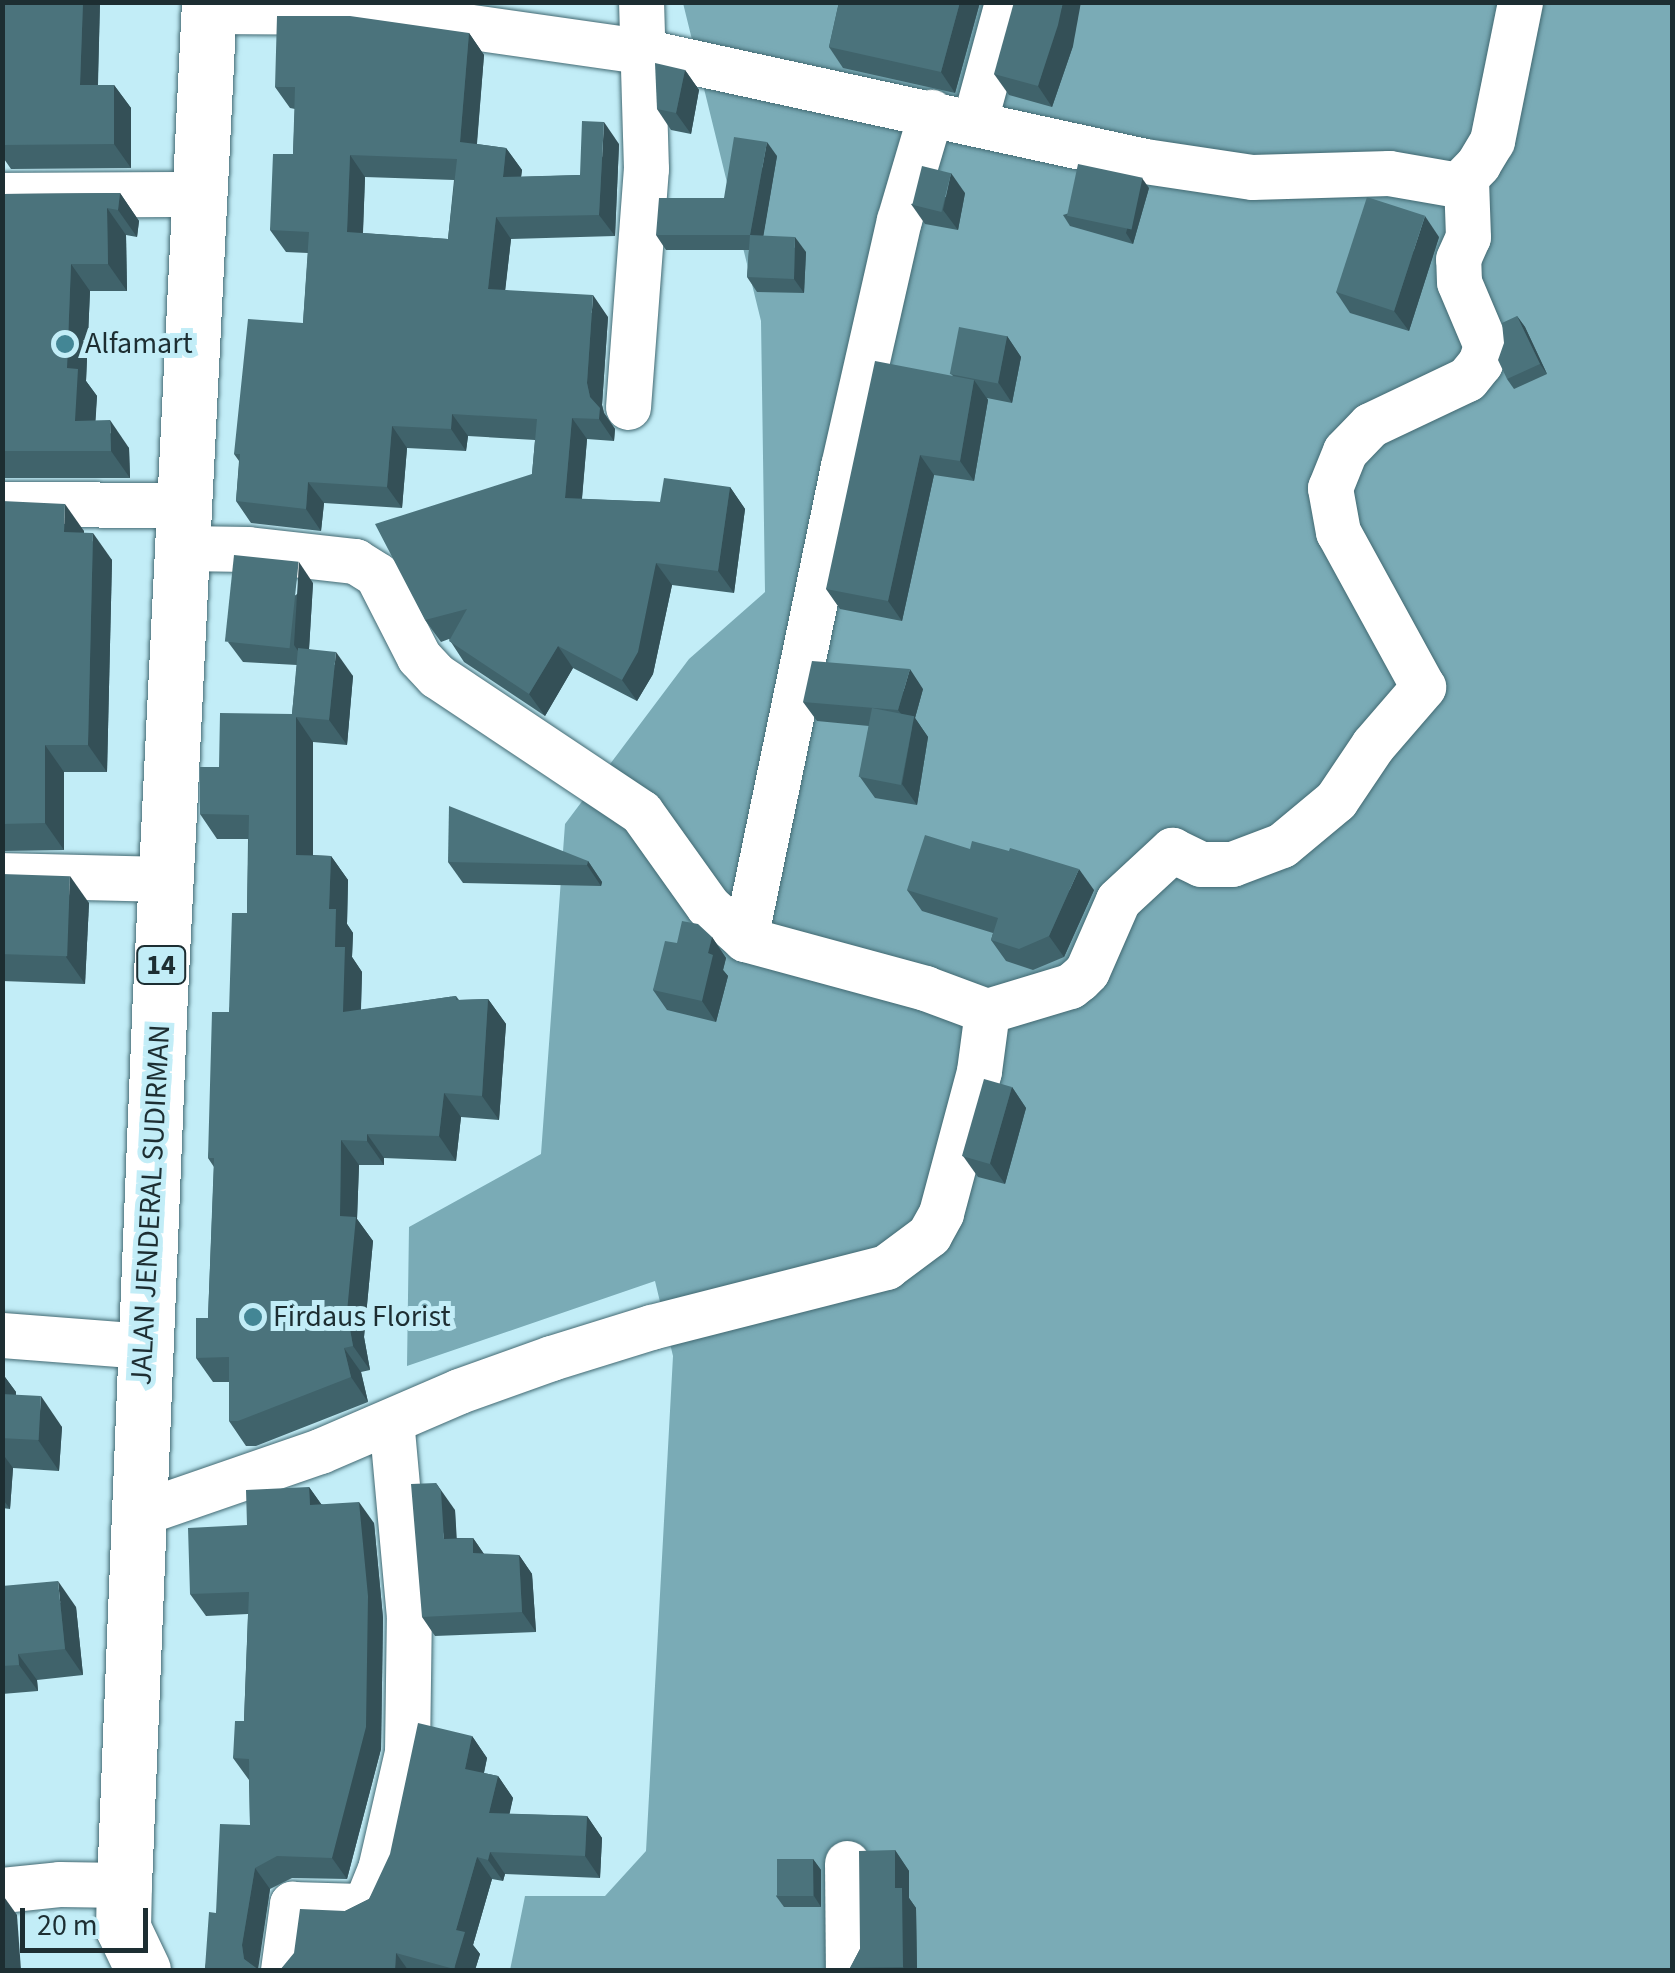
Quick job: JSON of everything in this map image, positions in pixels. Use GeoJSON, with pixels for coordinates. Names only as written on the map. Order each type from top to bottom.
{"type":"FeatureCollection","features":[{"type":"Feature","properties":{"kind":"highway","name":"JALAN JENDERAL SUDIRMAN"},"geometry":{"type":"LineString","coordinates":[[122,1938],[144,1346],[209,7]]}},
{"type":"Feature","properties":{"kind":"street"},"geometry":{"type":"LineString","coordinates":[[628,407],[646,169],[641,2]]}},
{"type":"Feature","properties":{"kind":"street"},"geometry":{"type":"LineString","coordinates":[[974,120],[1007,2]]}},
{"type":"Feature","properties":{"kind":"street"},"geometry":{"type":"LineString","coordinates":[[209,7],[367,12],[642,51],[974,120],[1070,146],[1252,176],[1389,172],[1458,185],[1492,141],[1520,2]]}},
{"type":"Feature","properties":{"kind":"street"},"geometry":{"type":"LineString","coordinates":[[745,939],[843,466],[899,220],[931,112]]}},
{"type":"Feature","properties":{"kind":"street"},"geometry":{"type":"LineString","coordinates":[[2,504],[184,526],[248,549],[355,561],[377,575],[419,656],[438,676],[641,812],[708,906],[745,939],[925,988],[987,1011],[1070,986],[1087,971],[1118,900],[1172,850],[1200,864],[1232,864],[1282,845],[1336,800],[1374,744],[1424,687],[1338,532],[1330,488],[1345,451],[1370,425],[1466,379],[1480,363],[1486,346],[1459,282],[1458,259],[1468,237],[1466,179]]}},
{"type":"Feature","properties":{"kind":"street"},"geometry":{"type":"LineString","coordinates":[[2,196],[201,194]]}},
{"type":"Feature","properties":{"kind":"street"},"geometry":{"type":"LineString","coordinates":[[2,875],[166,879]]}},
{"type":"Feature","properties":{"kind":"street"},"geometry":{"type":"LineString","coordinates":[[138,1514],[320,1451],[551,1358],[651,1327],[886,1267],[929,1235],[941,1213],[979,1071],[987,1011]]}},
{"type":"Feature","properties":{"kind":"street"},"geometry":{"type":"LineString","coordinates":[[2,1335],[144,1346]]}},
{"type":"Feature","properties":{"kind":"street"},"geometry":{"type":"LineString","coordinates":[[283,1970],[292,1904],[361,1906],[367,1900],[380,1869],[407,1752],[408,1618],[390,1421]]}},
{"type":"Feature","properties":{"kind":"street"},"geometry":{"type":"LineString","coordinates":[[847,1862],[848,1970]]}},
{"type":"Feature","properties":{"kind":"street"},"geometry":{"type":"LineString","coordinates":[[2,1890],[59,1884],[122,1938]]}},
{"type":"Feature","properties":{"kind":"shaded area"},"geometry":{"type":"Polygon","coordinates":[[[683,3],[1672,3],[1672,1970],[510,1970],[525,1896],[605,1896],[646,1851],[673,1356],[655,1281],[407,1366],[409,1227],[541,1154],[565,824],[689,659],[765,592],[761,321],[683,3]]]}},
{"type":"Feature","properties":{"kind":"building"},"geometry":{"type":"Polygon","coordinates":[[[2,2],[83,2],[80,85],[114,85],[114,144],[2,145],[2,2]]]}},
{"type":"Feature","properties":{"kind":"building"},"geometry":{"type":"Polygon","coordinates":[[[839,2],[960,2],[941,72],[829,47],[839,2]]]}},
{"type":"Feature","properties":{"kind":"building"},"geometry":{"type":"Polygon","coordinates":[[[1014,2],[1063,2],[1038,86],[994,74],[1014,2]]]}},
{"type":"Feature","properties":{"kind":"building"},"geometry":{"type":"Polygon","coordinates":[[[277,16],[350,16],[469,33],[460,142],[506,148],[503,177],[580,175],[582,121],[604,122],[599,215],[496,217],[488,289],[593,295],[587,383],[590,397],[600,408],[599,419],[572,418],[565,498],[660,502],[664,478],[730,487],[718,571],[656,563],[638,652],[622,680],[558,646],[529,694],[449,641],[467,609],[425,620],[375,524],[532,474],[537,419],[452,414],[451,429],[392,426],[387,487],[308,482],[306,509],[236,501],[240,454],[234,454],[248,319],[303,323],[309,232],[270,230],[273,154],[293,154],[295,87],[275,87],[277,16]],[[350,155],[347,232],[448,239],[457,159],[350,155]]]}},
{"type":"Feature","properties":{"kind":"building"},"geometry":{"type":"Polygon","coordinates":[[[655,63],[685,70],[676,113],[657,109],[655,63]]]}},
{"type":"Feature","properties":{"kind":"building"},"geometry":{"type":"Polygon","coordinates":[[[734,137],[767,142],[750,235],[656,235],[659,198],[724,198],[734,137]]]}},
{"type":"Feature","properties":{"kind":"building"},"geometry":{"type":"Polygon","coordinates":[[[1078,164],[1143,178],[1132,230],[1067,216],[1078,164]]]}},
{"type":"Feature","properties":{"kind":"building"},"geometry":{"type":"Polygon","coordinates":[[[922,166],[951,173],[941,212],[912,205],[922,166]]]}},
{"type":"Feature","properties":{"kind":"building"},"geometry":{"type":"Polygon","coordinates":[[[120,193],[118,210],[107,208],[108,264],[71,264],[67,368],[78,369],[75,421],[110,420],[111,451],[2,451],[2,194],[120,193]]]}},
{"type":"Feature","properties":{"kind":"building"},"geometry":{"type":"Polygon","coordinates":[[[1367,197],[1425,216],[1394,311],[1336,292],[1367,197]]]}},
{"type":"Feature","properties":{"kind":"building"},"geometry":{"type":"Polygon","coordinates":[[[750,235],[795,237],[794,279],[747,277],[750,235]]]}},
{"type":"Feature","properties":{"kind":"building"},"geometry":{"type":"Polygon","coordinates":[[[1517,316],[1540,364],[1507,379],[1498,360],[1504,343],[1502,323],[1517,316]]]}},
{"type":"Feature","properties":{"kind":"building"},"geometry":{"type":"Polygon","coordinates":[[[959,327],[1007,336],[998,383],[950,374],[959,327]]]}},
{"type":"Feature","properties":{"kind":"building"},"geometry":{"type":"Polygon","coordinates":[[[875,361],[974,380],[960,461],[920,455],[888,601],[826,589],[875,361]]]}},
{"type":"Feature","properties":{"kind":"building"},"geometry":{"type":"Polygon","coordinates":[[[2,501],[65,504],[64,532],[93,533],[88,745],[45,745],[45,823],[2,824],[2,501]]]}},
{"type":"Feature","properties":{"kind":"building"},"geometry":{"type":"Polygon","coordinates":[[[234,555],[299,562],[290,648],[225,642],[234,555]]]}},
{"type":"Feature","properties":{"kind":"building"},"geometry":{"type":"Polygon","coordinates":[[[298,648],[336,652],[329,720],[296,717],[296,855],[331,856],[329,909],[336,909],[335,947],[345,947],[343,1012],[456,996],[456,1000],[488,999],[482,1096],[444,1093],[439,1136],[367,1134],[367,1141],[341,1140],[340,1216],[356,1217],[347,1312],[353,1346],[344,1348],[351,1377],[238,1421],[229,1421],[229,1357],[196,1358],[196,1318],[208,1318],[214,1158],[208,1158],[212,1012],[229,1012],[232,913],[247,913],[249,815],[200,814],[200,767],[219,767],[220,713],[292,714],[298,648]]]}},
{"type":"Feature","properties":{"kind":"building"},"geometry":{"type":"Polygon","coordinates":[[[812,661],[910,669],[898,710],[803,702],[812,661]]]}},
{"type":"Feature","properties":{"kind":"building"},"geometry":{"type":"Polygon","coordinates":[[[872,708],[914,716],[901,785],[859,777],[872,708]]]}},
{"type":"Feature","properties":{"kind":"building"},"geometry":{"type":"Polygon","coordinates":[[[449,806],[588,861],[587,865],[448,862],[449,806]]]}},
{"type":"Feature","properties":{"kind":"building"},"geometry":{"type":"Polygon","coordinates":[[[925,835],[970,849],[972,841],[1009,851],[1010,848],[1079,869],[1049,936],[1019,949],[991,940],[998,918],[907,890],[925,835]]]}},
{"type":"Feature","properties":{"kind":"building"},"geometry":{"type":"Polygon","coordinates":[[[2,874],[70,876],[67,956],[2,954],[2,874]]]}},
{"type":"Feature","properties":{"kind":"building"},"geometry":{"type":"Polygon","coordinates":[[[682,921],[698,924],[712,937],[708,953],[713,955],[702,1001],[653,990],[665,941],[677,943],[682,921]]]}},
{"type":"Feature","properties":{"kind":"building"},"geometry":{"type":"Polygon","coordinates":[[[984,1079],[1012,1087],[990,1164],[962,1156],[984,1079]]]}},
{"type":"Feature","properties":{"kind":"building"},"geometry":{"type":"Polygon","coordinates":[[[2,1394],[41,1396],[39,1440],[2,1438],[2,1394]]]}},
{"type":"Feature","properties":{"kind":"building"},"geometry":{"type":"Polygon","coordinates":[[[436,1483],[441,1491],[444,1539],[473,1538],[473,1553],[519,1555],[522,1612],[422,1617],[411,1484],[436,1483]]]}},
{"type":"Feature","properties":{"kind":"building"},"geometry":{"type":"Polygon","coordinates":[[[309,1487],[310,1505],[359,1502],[368,1596],[366,1727],[332,1858],[277,1856],[255,1868],[242,1945],[244,1959],[259,1970],[156,1970],[205,1968],[209,1912],[216,1913],[220,1824],[250,1825],[249,1759],[233,1758],[235,1721],[244,1721],[249,1592],[190,1594],[188,1528],[247,1525],[246,1490],[309,1487]]]}},
{"type":"Feature","properties":{"kind":"building"},"geometry":{"type":"Polygon","coordinates":[[[58,1581],[65,1649],[18,1654],[19,1665],[2,1666],[2,1586],[58,1581]]]}},
{"type":"Feature","properties":{"kind":"building"},"geometry":{"type":"Polygon","coordinates":[[[418,1723],[472,1736],[465,1769],[498,1776],[489,1813],[587,1816],[585,1856],[490,1852],[488,1860],[477,1857],[456,1930],[465,1932],[454,1969],[396,1953],[395,1970],[280,1970],[294,1953],[300,1909],[345,1911],[369,1899],[390,1854],[418,1723]]]}},
{"type":"Feature","properties":{"kind":"building"},"geometry":{"type":"Polygon","coordinates":[[[895,1850],[895,1888],[902,1888],[903,1967],[850,1968],[860,1949],[859,1851],[895,1850]]]}},
{"type":"Feature","properties":{"kind":"building"},"geometry":{"type":"Polygon","coordinates":[[[777,1859],[813,1859],[813,1896],[777,1896],[777,1859]]]}},
{"type":"Feature","properties":{"kind":"place","name":"Alfamart"},"geometry":{"type":"Point","coordinates":[65,344]}},
{"type":"Feature","properties":{"kind":"place","name":"Firdaus Florist"},"geometry":{"type":"Point","coordinates":[253,1317]}}]}
